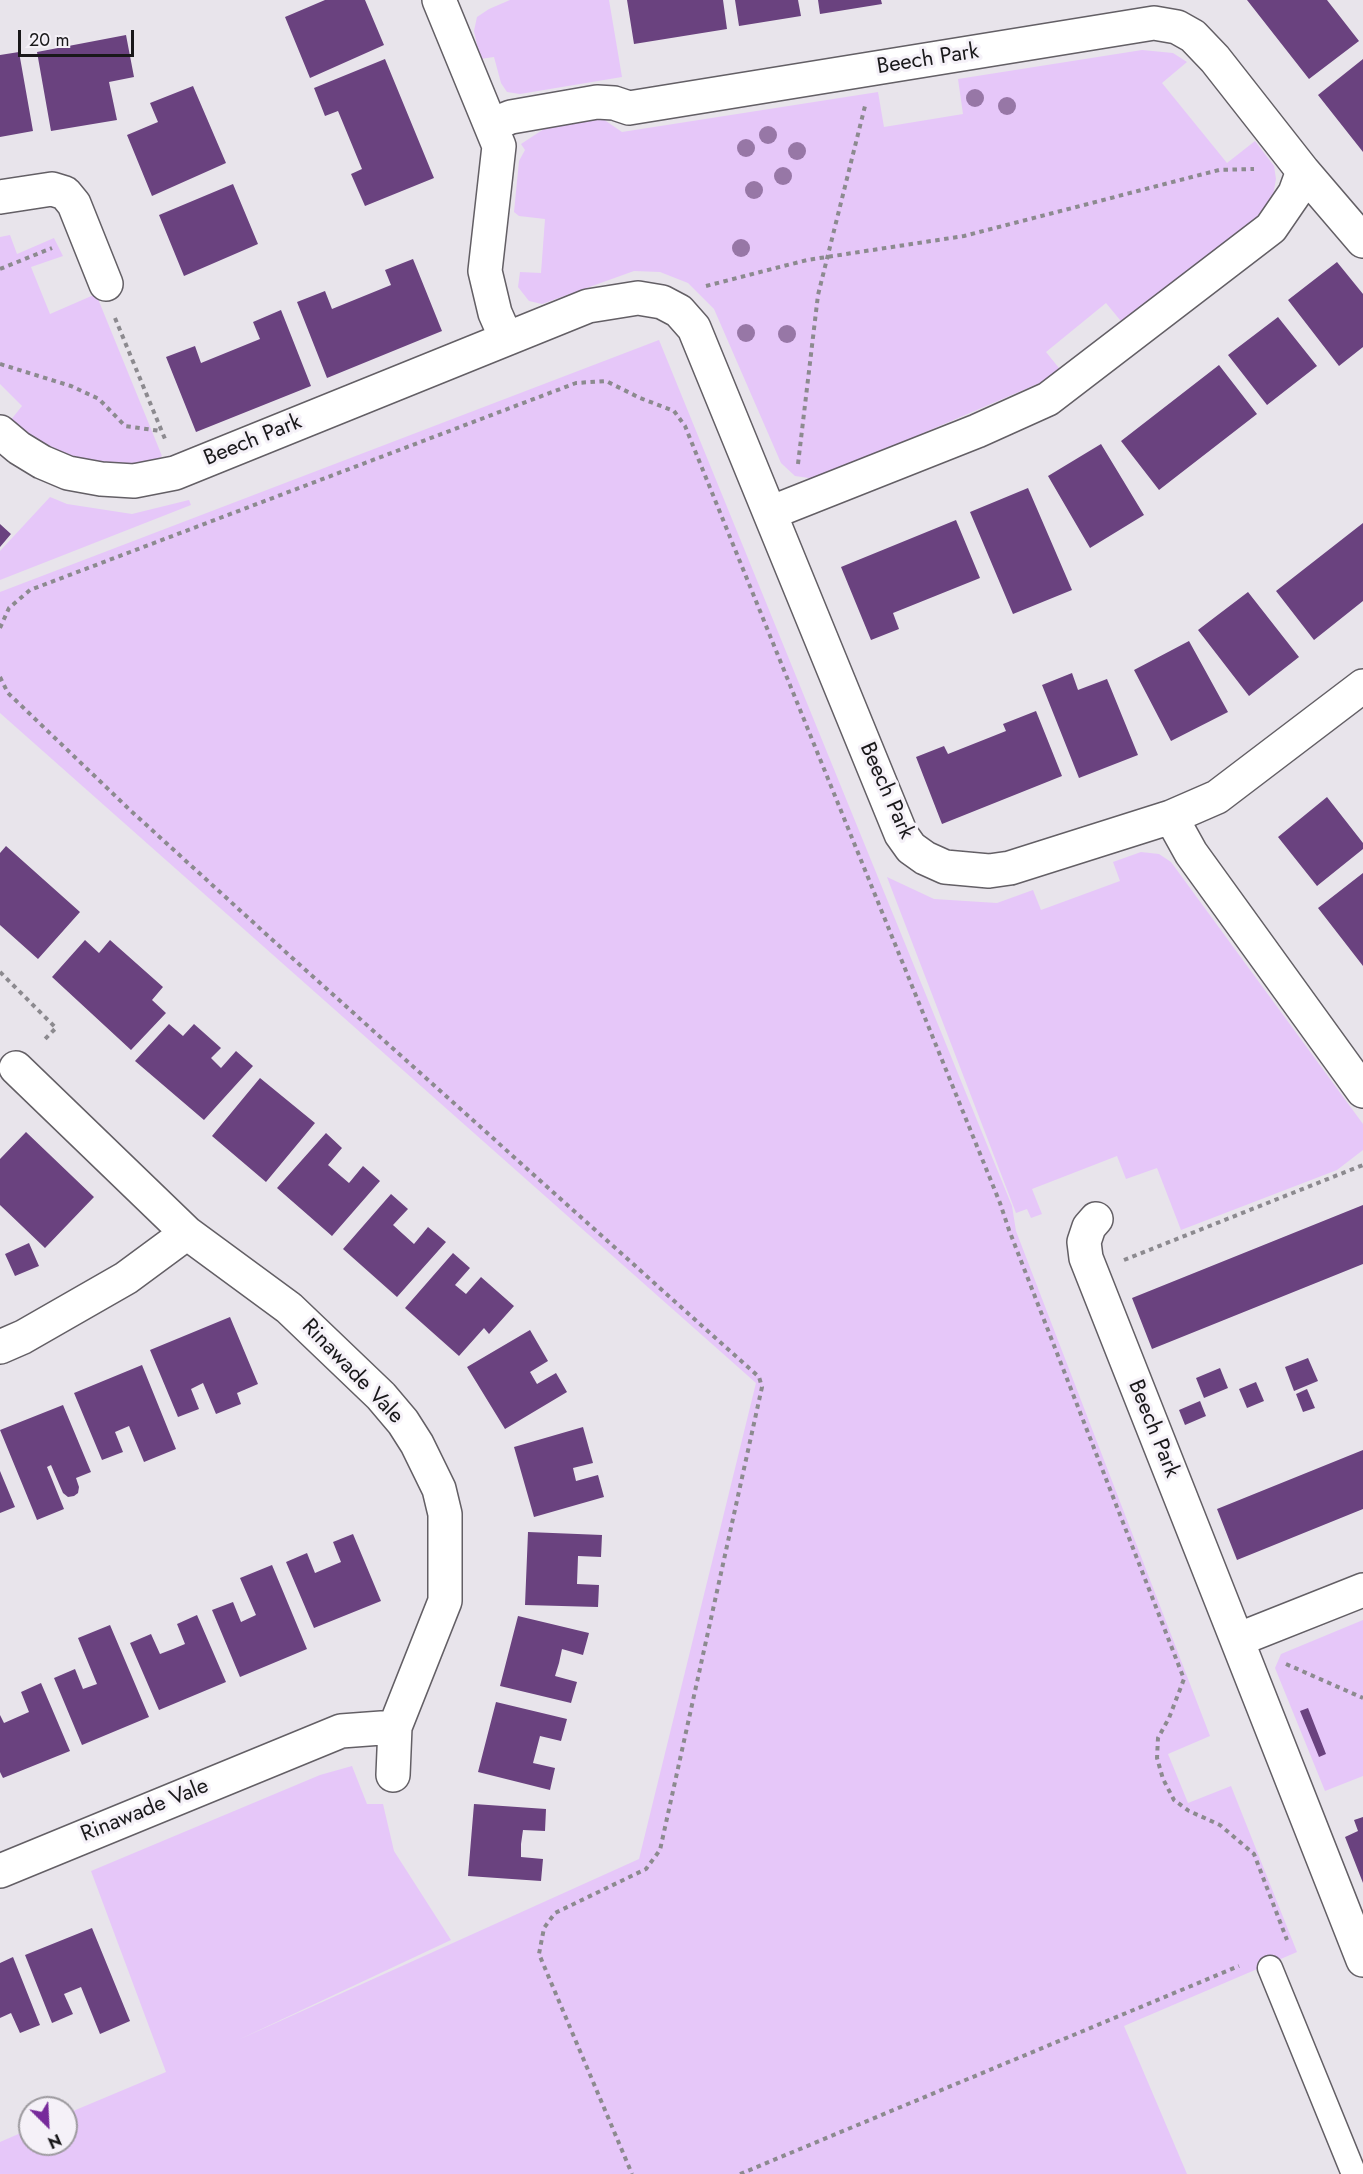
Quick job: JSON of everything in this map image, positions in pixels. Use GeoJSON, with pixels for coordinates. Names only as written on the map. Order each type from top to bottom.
{"type":"FeatureCollection","features":[{"type":"Feature","properties":{"kind":"street"},"geometry":{"type":"LineString","coordinates":[[439,0],[499,146],[484,271],[495,314],[506,338]]}},
{"type":"Feature","properties":{"kind":"street","name":"Beech Park"},"geometry":{"type":"LineString","coordinates":[[491,125],[511,117],[597,102],[614,103],[629,108],[1154,23],[1178,27],[1193,36],[1215,59],[1303,171],[1363,241]]}},
{"type":"Feature","properties":{"kind":"street"},"geometry":{"type":"LineString","coordinates":[[770,513],[977,431],[1048,399],[1271,228],[1295,193],[1303,171]]}},
{"type":"Feature","properties":{"kind":"street"},"geometry":{"type":"LineString","coordinates":[[0,197],[52,189],[65,193],[74,204],[106,284]]}},
{"type":"Feature","properties":{"kind":"street","name":"Beech Park"},"geometry":{"type":"LineString","coordinates":[[0,432],[19,448],[42,462],[68,473],[101,479],[134,481],[178,471],[588,306],[638,298],[662,302],[680,311],[694,328],[901,834],[911,848],[945,867],[989,872],[1010,868],[1171,816],[1217,797],[1363,686]]}},
{"type":"Feature","properties":{"kind":"street"},"geometry":{"type":"LineString","coordinates":[[1171,816],[1191,853],[1363,1091]]}},
{"type":"Feature","properties":{"kind":"street","name":"Rinawade Vale"},"geometry":{"type":"LineString","coordinates":[[16,1068],[187,1233],[289,1308],[381,1396],[403,1422],[439,1489],[444,1514],[445,1601],[395,1727],[393,1775]]}},
{"type":"Feature","properties":{"kind":"street","name":"Beech Park"},"geometry":{"type":"LineString","coordinates":[[1096,1219],[1089,1227],[1084,1242],[1086,1258],[1363,1958]]}},
{"type":"Feature","properties":{"kind":"street"},"geometry":{"type":"LineString","coordinates":[[0,1347],[23,1337],[126,1278],[187,1233]]}},
{"type":"Feature","properties":{"kind":"street"},"geometry":{"type":"LineString","coordinates":[[1237,1640],[1363,1590]]}},
{"type":"Feature","properties":{"kind":"street","name":"Rinawade Vale"},"geometry":{"type":"LineString","coordinates":[[0,1871],[341,1731],[395,1727]]}},
{"type":"Feature","properties":{"kind":"lane"},"geometry":{"type":"LineString","coordinates":[[1270,1968],[1354,2174]]}},
{"type":"Feature","properties":{"kind":"path"},"geometry":{"type":"LineString","coordinates":[[808,498],[797,471],[818,295],[870,87],[868,69]]}},
{"type":"Feature","properties":{"kind":"path"},"geometry":{"type":"LineString","coordinates":[[680,311],[696,289],[807,260],[964,236],[1218,170],[1246,168],[1267,171],[1303,171]]}},
{"type":"Feature","properties":{"kind":"path"},"geometry":{"type":"LineString","coordinates":[[0,269],[86,234]]}},
{"type":"Feature","properties":{"kind":"path"},"geometry":{"type":"LineString","coordinates":[[106,284],[110,294],[106,296],[178,471]]}},
{"type":"Feature","properties":{"kind":"path"},"geometry":{"type":"LineString","coordinates":[[0,364],[71,386],[99,399],[125,426],[162,432]]}},
{"type":"Feature","properties":{"kind":"path"},"geometry":{"type":"LineString","coordinates":[[0,628],[9,608],[30,590],[576,383],[606,381],[640,399],[674,411],[686,426],[1000,1203],[1184,1679],[1169,1718],[1158,1738],[1157,1758],[1162,1779],[1174,1800],[1189,1811],[1220,1825],[1254,1854],[1288,1940],[1270,1968],[1246,1964],[740,2174]]}},
{"type":"Feature","properties":{"kind":"path"},"geometry":{"type":"LineString","coordinates":[[0,677],[8,693],[139,818],[759,1377],[762,1387],[660,1850],[646,1869],[555,1913],[544,1928],[539,1954],[632,2174]]}},
{"type":"Feature","properties":{"kind":"path"},"geometry":{"type":"LineString","coordinates":[[0,972],[56,1028],[16,1068]]}},
{"type":"Feature","properties":{"kind":"path"},"geometry":{"type":"LineString","coordinates":[[1092,1273],[1363,1165]]}},
{"type":"Feature","properties":{"kind":"path"},"geometry":{"type":"LineString","coordinates":[[1237,1640],[1363,1698]]}},
{"type":"Feature","properties":{"kind":"shaded area"},"geometry":{"type":"Polygon","coordinates":[[[510,0],[609,0],[622,77],[520,94],[507,92],[501,83],[494,57],[480,59],[474,31],[477,17],[510,0]]]}},
{"type":"Feature","properties":{"kind":"shaded area"},"geometry":{"type":"Polygon","coordinates":[[[1142,50],[1173,53],[1187,62],[1162,83],[1227,163],[1255,141],[1274,166],[1276,179],[1272,201],[1263,216],[1125,326],[1106,303],[1046,352],[1063,373],[816,479],[795,476],[781,463],[714,309],[688,283],[660,272],[634,271],[542,304],[529,301],[518,287],[520,272],[541,273],[545,219],[519,216],[514,212],[519,161],[525,150],[521,144],[547,127],[603,119],[622,132],[878,92],[884,127],[963,114],[958,79],[1142,50]]]}},
{"type":"Feature","properties":{"kind":"shaded area"},"geometry":{"type":"Polygon","coordinates":[[[10,235],[17,254],[54,238],[63,256],[31,267],[50,314],[96,294],[162,456],[148,465],[107,465],[74,457],[42,445],[10,421],[22,406],[0,384],[0,237],[10,235]]]}},
{"type":"Feature","properties":{"kind":"shaded area"},"geometry":{"type":"Polygon","coordinates":[[[659,340],[1012,1206],[1016,1231],[1210,1736],[1168,1754],[1188,1803],[1231,1786],[1297,1952],[1124,2026],[1187,2174],[0,2174],[0,2142],[18,2134],[18,2156],[78,2156],[78,2109],[166,2072],[91,1871],[320,1775],[352,1766],[367,1804],[383,1804],[394,1851],[451,1940],[238,2040],[639,1859],[756,1383],[0,713],[0,592],[659,340]]]}},
{"type":"Feature","properties":{"kind":"shaded area"},"geometry":{"type":"Polygon","coordinates":[[[50,497],[67,504],[132,514],[189,500],[191,505],[0,580],[0,551],[50,497]]]}},
{"type":"Feature","properties":{"kind":"shaded area"},"geometry":{"type":"Polygon","coordinates":[[[1141,852],[1159,854],[1171,862],[1363,1124],[1363,1150],[1337,1170],[1181,1230],[1157,1168],[1126,1179],[1117,1156],[1032,1189],[1042,1214],[1031,1218],[1027,1209],[1016,1213],[887,877],[934,899],[997,903],[1033,890],[1041,910],[1120,881],[1113,862],[1141,852]]]}},
{"type":"Feature","properties":{"kind":"shaded area"},"geometry":{"type":"Polygon","coordinates":[[[1363,1620],[1363,1776],[1325,1791],[1275,1668],[1281,1654],[1363,1620]]]}},
{"type":"Feature","properties":{"kind":"building"},"geometry":{"type":"Polygon","coordinates":[[[325,0],[365,0],[384,45],[310,78],[285,17],[325,0]]]}},
{"type":"Feature","properties":{"kind":"building"},"geometry":{"type":"Polygon","coordinates":[[[627,0],[723,0],[727,29],[634,44],[627,0]]]}},
{"type":"Feature","properties":{"kind":"building"},"geometry":{"type":"Polygon","coordinates":[[[735,0],[798,0],[801,16],[739,26],[735,0]]]}},
{"type":"Feature","properties":{"kind":"building"},"geometry":{"type":"Polygon","coordinates":[[[818,0],[881,0],[882,4],[820,14],[818,0]]]}},
{"type":"Feature","properties":{"kind":"building"},"geometry":{"type":"Polygon","coordinates":[[[1247,0],[1327,0],[1359,41],[1309,79],[1247,0]]]}},
{"type":"Feature","properties":{"kind":"building"},"geometry":{"type":"Polygon","coordinates":[[[126,35],[134,77],[109,82],[117,120],[51,131],[37,52],[126,35]]]}},
{"type":"Feature","properties":{"kind":"building"},"geometry":{"type":"Polygon","coordinates":[[[19,52],[33,131],[0,137],[0,55],[19,52]]]}},
{"type":"Feature","properties":{"kind":"building"},"geometry":{"type":"Polygon","coordinates":[[[385,59],[434,178],[365,206],[351,174],[362,169],[338,111],[325,116],[314,88],[385,59]]]}},
{"type":"Feature","properties":{"kind":"building"},"geometry":{"type":"Polygon","coordinates":[[[1363,59],[1363,152],[1318,95],[1363,59]]]}},
{"type":"Feature","properties":{"kind":"building"},"geometry":{"type":"Polygon","coordinates":[[[193,86],[226,163],[152,196],[127,135],[158,122],[150,103],[193,86]]]}},
{"type":"Feature","properties":{"kind":"building"},"geometry":{"type":"Polygon","coordinates":[[[233,184],[258,244],[184,276],[159,215],[233,184]]]}},
{"type":"Feature","properties":{"kind":"building"},"geometry":{"type":"Polygon","coordinates":[[[413,259],[442,331],[327,378],[297,302],[325,291],[332,309],[391,285],[385,270],[413,259]]]}},
{"type":"Feature","properties":{"kind":"building"},"geometry":{"type":"Polygon","coordinates":[[[1337,262],[1363,294],[1363,347],[1339,366],[1288,300],[1337,262]]]}},
{"type":"Feature","properties":{"kind":"building"},"geometry":{"type":"Polygon","coordinates":[[[281,310],[311,386],[196,432],[166,357],[195,346],[201,363],[260,339],[253,322],[281,310]]]}},
{"type":"Feature","properties":{"kind":"building"},"geometry":{"type":"Polygon","coordinates":[[[1278,317],[1317,366],[1267,405],[1228,355],[1278,317]]]}},
{"type":"Feature","properties":{"kind":"building"},"geometry":{"type":"Polygon","coordinates":[[[1219,365],[1257,414],[1159,490],[1121,441],[1219,365]]]}},
{"type":"Feature","properties":{"kind":"building"},"geometry":{"type":"Polygon","coordinates":[[[1101,444],[1144,515],[1090,548],[1048,476],[1101,444]]]}},
{"type":"Feature","properties":{"kind":"building"},"geometry":{"type":"Polygon","coordinates":[[[1028,488],[1072,590],[1013,614],[970,512],[1028,488]]]}},
{"type":"Feature","properties":{"kind":"building"},"geometry":{"type":"Polygon","coordinates":[[[956,520],[980,578],[893,613],[899,629],[871,640],[841,567],[956,520]]]}},
{"type":"Feature","properties":{"kind":"building"},"geometry":{"type":"Polygon","coordinates":[[[1363,523],[1363,601],[1314,640],[1276,591],[1363,523]]]}},
{"type":"Feature","properties":{"kind":"building"},"geometry":{"type":"Polygon","coordinates":[[[0,524],[11,534],[0,547],[0,524]]]}},
{"type":"Feature","properties":{"kind":"building"},"geometry":{"type":"Polygon","coordinates":[[[1248,592],[1299,657],[1249,696],[1198,630],[1248,592]]]}},
{"type":"Feature","properties":{"kind":"building"},"geometry":{"type":"Polygon","coordinates":[[[1189,641],[1228,712],[1171,741],[1134,670],[1189,641]]]}},
{"type":"Feature","properties":{"kind":"building"},"geometry":{"type":"Polygon","coordinates":[[[1072,673],[1078,690],[1107,679],[1138,755],[1079,778],[1042,685],[1072,673]]]}},
{"type":"Feature","properties":{"kind":"building"},"geometry":{"type":"Polygon","coordinates":[[[1036,711],[1062,776],[942,824],[916,757],[944,746],[948,754],[1006,731],[1003,724],[1036,711]]]}},
{"type":"Feature","properties":{"kind":"building"},"geometry":{"type":"Polygon","coordinates":[[[1327,797],[1363,843],[1363,849],[1317,886],[1278,837],[1327,797]]]}},
{"type":"Feature","properties":{"kind":"building"},"geometry":{"type":"Polygon","coordinates":[[[6,846],[80,912],[38,959],[0,925],[0,853],[6,846]]]}},
{"type":"Feature","properties":{"kind":"building"},"geometry":{"type":"Polygon","coordinates":[[[1363,873],[1363,966],[1318,908],[1363,873]]]}},
{"type":"Feature","properties":{"kind":"building"},"geometry":{"type":"Polygon","coordinates":[[[85,940],[99,953],[110,940],[163,987],[152,1000],[166,1013],[131,1050],[52,977],[85,940]]]}},
{"type":"Feature","properties":{"kind":"building"},"geometry":{"type":"Polygon","coordinates":[[[169,1024],[183,1036],[194,1024],[221,1048],[211,1058],[221,1068],[236,1051],[253,1066],[204,1120],[135,1061],[169,1024]]]}},
{"type":"Feature","properties":{"kind":"building"},"geometry":{"type":"Polygon","coordinates":[[[260,1078],[315,1123],[266,1182],[212,1136],[260,1078]]]}},
{"type":"Feature","properties":{"kind":"building"},"geometry":{"type":"Polygon","coordinates":[[[26,1132],[94,1197],[45,1248],[0,1205],[0,1159],[26,1132]]]}},
{"type":"Feature","properties":{"kind":"building"},"geometry":{"type":"Polygon","coordinates":[[[326,1133],[342,1148],[328,1165],[349,1183],[363,1166],[380,1181],[332,1236],[277,1188],[326,1133]]]}},
{"type":"Feature","properties":{"kind":"building"},"geometry":{"type":"Polygon","coordinates":[[[391,1194],[408,1209],[393,1225],[414,1244],[428,1227],[446,1242],[397,1297],[343,1249],[391,1194]]]}},
{"type":"Feature","properties":{"kind":"building"},"geometry":{"type":"Polygon","coordinates":[[[1363,1205],[1363,1264],[1152,1349],[1132,1298],[1363,1205]]]}},
{"type":"Feature","properties":{"kind":"building"},"geometry":{"type":"Polygon","coordinates":[[[29,1243],[39,1266],[15,1276],[5,1254],[29,1243]]]}},
{"type":"Feature","properties":{"kind":"building"},"geometry":{"type":"Polygon","coordinates":[[[453,1253],[470,1268],[455,1285],[466,1294],[481,1277],[514,1306],[489,1334],[484,1328],[459,1356],[405,1308],[453,1253]]]}},
{"type":"Feature","properties":{"kind":"building"},"geometry":{"type":"Polygon","coordinates":[[[230,1317],[258,1384],[237,1393],[241,1404],[216,1414],[203,1383],[191,1389],[199,1409],[178,1417],[150,1350],[230,1317]]]}},
{"type":"Feature","properties":{"kind":"building"},"geometry":{"type":"Polygon","coordinates":[[[530,1330],[548,1361],[530,1372],[537,1384],[556,1373],[567,1392],[505,1429],[467,1367],[530,1330]]]}},
{"type":"Feature","properties":{"kind":"building"},"geometry":{"type":"Polygon","coordinates":[[[1308,1358],[1318,1381],[1294,1391],[1285,1367],[1308,1358]]]}},
{"type":"Feature","properties":{"kind":"building"},"geometry":{"type":"Polygon","coordinates":[[[142,1365],[176,1449],[144,1462],[129,1426],[115,1432],[123,1452],[102,1460],[74,1393],[142,1365]]]}},
{"type":"Feature","properties":{"kind":"building"},"geometry":{"type":"Polygon","coordinates":[[[1220,1368],[1228,1388],[1204,1398],[1196,1378],[1220,1368]]]}},
{"type":"Feature","properties":{"kind":"building"},"geometry":{"type":"Polygon","coordinates":[[[1256,1382],[1264,1401],[1247,1408],[1239,1389],[1256,1382]]]}},
{"type":"Feature","properties":{"kind":"building"},"geometry":{"type":"Polygon","coordinates":[[[1307,1389],[1315,1408],[1303,1412],[1296,1394],[1307,1389]]]}},
{"type":"Feature","properties":{"kind":"building"},"geometry":{"type":"Polygon","coordinates":[[[1200,1401],[1206,1416],[1185,1425],[1179,1410],[1200,1401]]]}},
{"type":"Feature","properties":{"kind":"building"},"geometry":{"type":"Polygon","coordinates":[[[63,1405],[91,1472],[76,1478],[78,1493],[68,1497],[63,1493],[51,1465],[47,1467],[64,1509],[37,1520],[0,1430],[63,1405]]]}},
{"type":"Feature","properties":{"kind":"building"},"geometry":{"type":"Polygon","coordinates":[[[583,1427],[593,1463],[573,1468],[576,1481],[598,1475],[604,1497],[534,1517],[514,1447],[583,1427]]]}},
{"type":"Feature","properties":{"kind":"building"},"geometry":{"type":"Polygon","coordinates":[[[1363,1450],[1363,1509],[1237,1560],[1217,1509],[1363,1450]]]}},
{"type":"Feature","properties":{"kind":"building"},"geometry":{"type":"Polygon","coordinates":[[[0,1471],[15,1507],[0,1513],[0,1471]]]}},
{"type":"Feature","properties":{"kind":"building"},"geometry":{"type":"Polygon","coordinates":[[[528,1532],[602,1535],[601,1557],[578,1556],[577,1584],[599,1585],[598,1607],[525,1605],[528,1532]]]}},
{"type":"Feature","properties":{"kind":"building"},"geometry":{"type":"Polygon","coordinates":[[[353,1534],[381,1601],[314,1628],[286,1562],[307,1553],[315,1573],[341,1562],[333,1542],[353,1534]]]}},
{"type":"Feature","properties":{"kind":"building"},"geometry":{"type":"Polygon","coordinates":[[[272,1565],[307,1649],[240,1677],[212,1610],[233,1602],[241,1622],[256,1615],[240,1578],[272,1565]]]}},
{"type":"Feature","properties":{"kind":"building"},"geometry":{"type":"Polygon","coordinates":[[[197,1615],[226,1682],[159,1710],[130,1643],[151,1634],[160,1654],[185,1644],[177,1624],[197,1615]]]}},
{"type":"Feature","properties":{"kind":"building"},"geometry":{"type":"Polygon","coordinates":[[[518,1616],[589,1633],[583,1655],[562,1649],[555,1676],[577,1682],[571,1703],[500,1686],[518,1616]]]}},
{"type":"Feature","properties":{"kind":"building"},"geometry":{"type":"Polygon","coordinates":[[[110,1625],[149,1717],[82,1745],[54,1678],[75,1669],[83,1689],[97,1684],[78,1638],[110,1625]]]}},
{"type":"Feature","properties":{"kind":"building"},"geometry":{"type":"Polygon","coordinates":[[[41,1683],[70,1751],[3,1778],[0,1772],[0,1715],[4,1723],[29,1712],[21,1692],[41,1683]]]}},
{"type":"Feature","properties":{"kind":"building"},"geometry":{"type":"Polygon","coordinates":[[[496,1702],[567,1719],[561,1741],[540,1736],[533,1763],[555,1768],[550,1790],[478,1772],[496,1702]]]}},
{"type":"Feature","properties":{"kind":"building"},"geometry":{"type":"Polygon","coordinates":[[[1308,1708],[1326,1754],[1319,1757],[1300,1711],[1308,1708]]]}},
{"type":"Feature","properties":{"kind":"building"},"geometry":{"type":"Polygon","coordinates":[[[474,1804],[546,1809],[545,1831],[523,1830],[521,1844],[521,1857],[543,1859],[541,1881],[468,1876],[474,1804]]]}},
{"type":"Feature","properties":{"kind":"building"},"geometry":{"type":"Polygon","coordinates":[[[1363,1817],[1363,1883],[1345,1837],[1358,1831],[1354,1820],[1363,1817]]]}},
{"type":"Feature","properties":{"kind":"building"},"geometry":{"type":"Polygon","coordinates":[[[92,1928],[130,2021],[100,2034],[81,1987],[64,1994],[73,2014],[52,2023],[25,1955],[92,1928]]]}},
{"type":"Feature","properties":{"kind":"building"},"geometry":{"type":"Polygon","coordinates":[[[13,1957],[40,2025],[20,2033],[11,2013],[0,2018],[0,1963],[13,1957]]]}}]}
